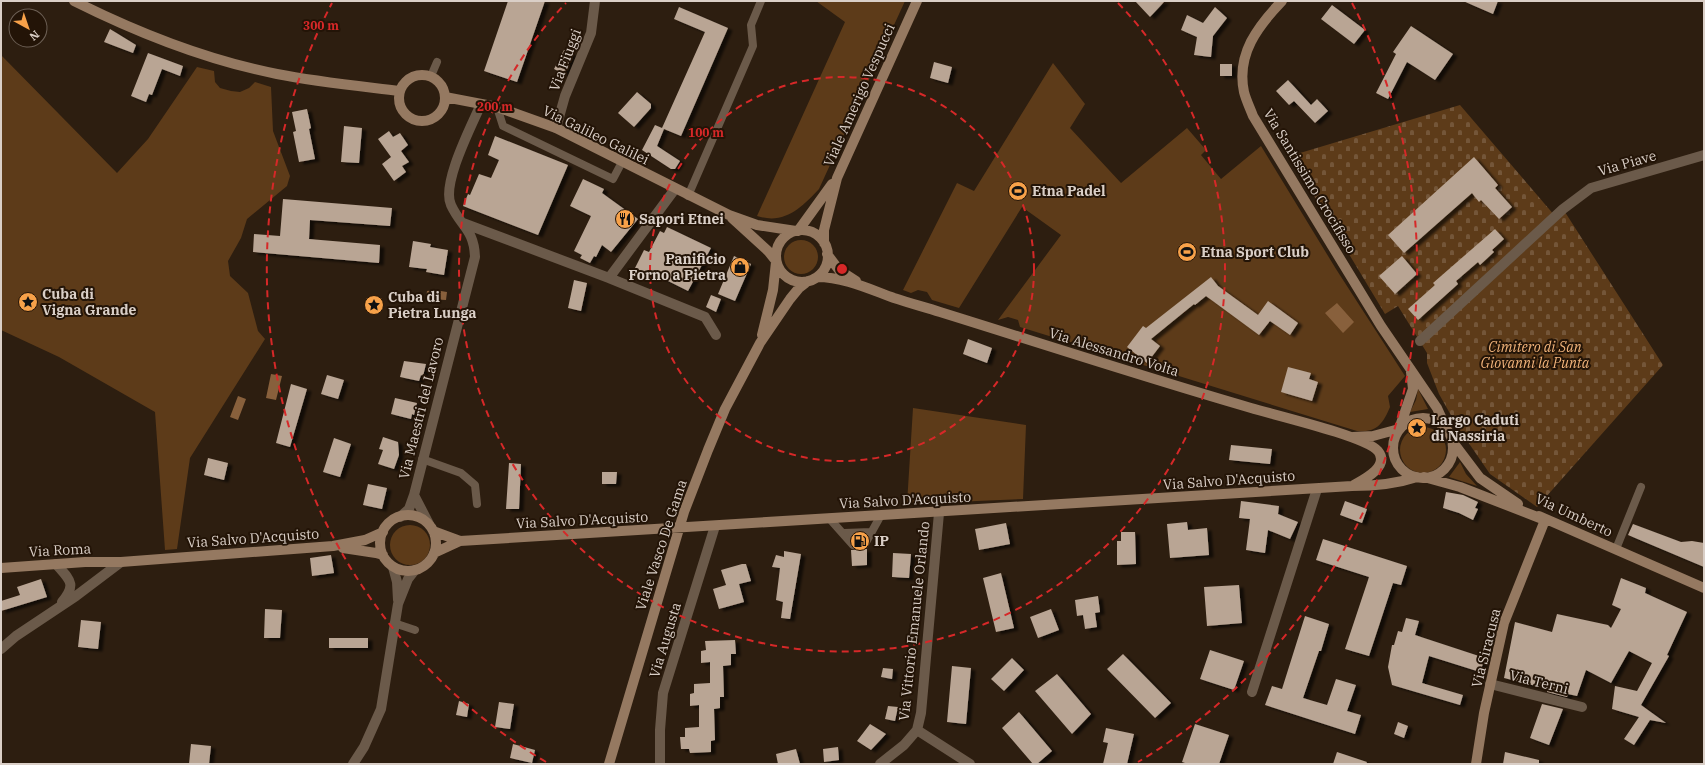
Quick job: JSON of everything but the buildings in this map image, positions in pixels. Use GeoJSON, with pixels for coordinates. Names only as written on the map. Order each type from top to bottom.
{"type":"FeatureCollection","features":[{"type":"Feature","properties":{"kind":"street"},"geometry":{"type":"LineString","coordinates":[[74,1],[171,44],[236,64],[275,73],[327,82],[400,91]]}},
{"type":"Feature","properties":{"kind":"street","name":"Via Fiuggi"},"geometry":{"type":"LineString","coordinates":[[556,128],[566,96],[591,33],[595,1]]}},
{"type":"Feature","properties":{"kind":"street","name":"Viale Amerigo Vespucci"},"geometry":{"type":"LineString","coordinates":[[837,178],[917,1]]}},
{"type":"Feature","properties":{"kind":"street","name":"Via Santissimo Crocifisso"},"geometry":{"type":"LineString","coordinates":[[1282,1],[1259,26],[1250,41],[1245,55],[1242,71],[1244,91],[1253,116],[1381,326],[1437,408],[1450,437]]}},
{"type":"Feature","properties":{"kind":"street"},"geometry":{"type":"LineString","coordinates":[[418,75],[432,76],[441,85],[445,97],[444,105],[434,118],[427,121],[419,121],[411,118],[405,114],[400,107],[399,99],[402,85],[412,77],[418,75]]}},
{"type":"Feature","properties":{"kind":"street","name":"Via Galileo Galilei"},"geometry":{"type":"LineString","coordinates":[[445,97],[497,107],[556,128],[688,196],[729,215]]}},
{"type":"Feature","properties":{"kind":"street","name":"Via Maestri del Lavoro"},"geometry":{"type":"LineString","coordinates":[[400,517],[408,509],[414,494],[475,257],[474,245],[470,234],[450,205],[449,193],[451,177],[481,104]]}},
{"type":"Feature","properties":{"kind":"street","name":"Via Piave"},"geometry":{"type":"LineString","coordinates":[[1420,341],[1563,209],[1591,188],[1704,156]]}},
{"type":"Feature","properties":{"kind":"street"},"geometry":{"type":"LineString","coordinates":[[760,343],[773,290],[777,249],[780,243],[789,234],[797,231],[837,178]]}},
{"type":"Feature","properties":{"kind":"street"},"geometry":{"type":"LineString","coordinates":[[837,178],[824,230],[824,243],[827,254],[839,270],[870,289]]}},
{"type":"Feature","properties":{"kind":"street"},"geometry":{"type":"LineString","coordinates":[[609,278],[675,189]]}},
{"type":"Feature","properties":{"kind":"street"},"geometry":{"type":"LineString","coordinates":[[729,215],[757,224],[808,232],[814,234],[824,243]]}},
{"type":"Feature","properties":{"kind":"street"},"geometry":{"type":"LineString","coordinates":[[729,215],[768,251],[776,261],[783,274],[794,281],[808,281]]}},
{"type":"Feature","properties":{"kind":"street"},"geometry":{"type":"LineString","coordinates":[[463,223],[609,278],[705,317],[716,335]]}},
{"type":"Feature","properties":{"kind":"street"},"geometry":{"type":"LineString","coordinates":[[817,277],[825,267],[827,254]]}},
{"type":"Feature","properties":{"kind":"street"},"geometry":{"type":"LineString","coordinates":[[760,343],[790,299],[808,281],[817,277],[833,277],[870,289]]}},
{"type":"Feature","properties":{"kind":"street","name":"Via Alessandro Volta"},"geometry":{"type":"LineString","coordinates":[[870,289],[1211,396],[1351,436]]}},
{"type":"Feature","properties":{"kind":"street","name":"Viale Vasco De Gama"},"geometry":{"type":"LineString","coordinates":[[609,764],[684,512],[725,409],[760,343]]}},
{"type":"Feature","properties":{"kind":"street"},"geometry":{"type":"LineString","coordinates":[[1352,486],[1368,478],[1388,458],[1393,448],[1413,389],[1411,370]]}},
{"type":"Feature","properties":{"kind":"street"},"geometry":{"type":"LineString","coordinates":[[1351,436],[1373,436],[1399,429],[1408,422],[1416,419],[1425,418],[1434,420],[1442,425],[1450,437],[1452,452],[1449,461],[1439,472],[1421,477]]}},
{"type":"Feature","properties":{"kind":"street"},"geometry":{"type":"LineString","coordinates":[[1351,436],[1374,448],[1406,472],[1460,487],[1545,520]]}},
{"type":"Feature","properties":{"kind":"street","name":"Via Umberto"},"geometry":{"type":"LineString","coordinates":[[1450,437],[1480,478],[1497,491],[1545,520],[1704,588]]}},
{"type":"Feature","properties":{"kind":"street"},"geometry":{"type":"LineString","coordinates":[[1393,448],[1397,462],[1401,468]]}},
{"type":"Feature","properties":{"kind":"street"},"geometry":{"type":"LineString","coordinates":[[1378,452],[1381,458],[1378,468]]}},
{"type":"Feature","properties":{"kind":"street","name":"Via Salvo D'Acquisto"},"geometry":{"type":"LineString","coordinates":[[460,541],[1370,486],[1400,483],[1421,477]]}},
{"type":"Feature","properties":{"kind":"street"},"geometry":{"type":"LineString","coordinates":[[1252,692],[1317,489]]}},
{"type":"Feature","properties":{"kind":"street"},"geometry":{"type":"LineString","coordinates":[[414,494],[431,528],[436,538],[434,553],[425,566],[415,570],[404,571],[394,567],[383,555],[381,548],[383,532],[387,526],[400,517],[416,517],[431,528],[460,541]]}},
{"type":"Feature","properties":{"kind":"street","name":"Via Vittorio Emanuele Orlando"},"geometry":{"type":"LineString","coordinates":[[880,764],[904,745],[917,730],[922,714],[939,513]]}},
{"type":"Feature","properties":{"kind":"street","name":"Via Siracusa"},"geometry":{"type":"LineString","coordinates":[[1476,764],[1490,684],[1504,623],[1545,520]]}},
{"type":"Feature","properties":{"kind":"street","name":"Via Augusta"},"geometry":{"type":"LineString","coordinates":[[660,764],[660,730],[664,693],[714,526]]}},
{"type":"Feature","properties":{"kind":"street"},"geometry":{"type":"LineString","coordinates":[[333,546],[365,540],[383,532]]}},
{"type":"Feature","properties":{"kind":"street"},"geometry":{"type":"LineString","coordinates":[[434,553],[460,541]]}},
{"type":"Feature","properties":{"kind":"street"},"geometry":{"type":"LineString","coordinates":[[333,546],[383,555]]}},
{"type":"Feature","properties":{"kind":"street","name":"Via Salvo D'Acquisto"},"geometry":{"type":"LineString","coordinates":[[121,562],[333,546]]}},
{"type":"Feature","properties":{"kind":"street"},"geometry":{"type":"LineString","coordinates":[[1,649],[16,636],[121,562]]}},
{"type":"Feature","properties":{"kind":"street","name":"Via Roma"},"geometry":{"type":"LineString","coordinates":[[1,568],[56,564],[121,562]]}},
{"type":"Feature","properties":{"kind":"street"},"geometry":{"type":"LineString","coordinates":[[56,564],[69,579],[71,585],[70,593],[57,608]]}},
{"type":"Feature","properties":{"kind":"street"},"geometry":{"type":"LineString","coordinates":[[394,567],[397,582],[398,604]]}},
{"type":"Feature","properties":{"kind":"street"},"geometry":{"type":"LineString","coordinates":[[352,764],[364,747],[381,709],[398,604],[408,579],[415,570]]}},
{"type":"Feature","properties":{"kind":"street","name":"Via Terni"},"geometry":{"type":"LineString","coordinates":[[1490,684],[1582,707]]}},
{"type":"Feature","properties":{"kind":"street"},"geometry":{"type":"LineString","coordinates":[[917,730],[970,764]]}},
{"type":"Feature","properties":{"kind":"lane"},"geometry":{"type":"LineString","coordinates":[[688,196],[753,46],[751,25],[761,1]]}},
{"type":"Feature","properties":{"kind":"lane"},"geometry":{"type":"LineString","coordinates":[[432,76],[438,62]]}},
{"type":"Feature","properties":{"kind":"lane"},"geometry":{"type":"LineString","coordinates":[[497,107],[503,126],[613,179],[622,162]]}},
{"type":"Feature","properties":{"kind":"lane"},"geometry":{"type":"LineString","coordinates":[[422,459],[461,473],[466,477],[475,485],[477,504]]}},
{"type":"Feature","properties":{"kind":"lane"},"geometry":{"type":"LineString","coordinates":[[1616,550],[1641,487]]}},
{"type":"Feature","properties":{"kind":"lane"},"geometry":{"type":"LineString","coordinates":[[829,518],[853,545],[865,544],[881,515]]}},
{"type":"Feature","properties":{"kind":"lane"},"geometry":{"type":"LineString","coordinates":[[844,534],[871,532]]}},
{"type":"Feature","properties":{"kind":"lane"},"geometry":{"type":"LineString","coordinates":[[394,623],[415,630]]}},
{"type":"Feature","properties":{"kind":"green space"},"geometry":{"type":"Polygon","coordinates":[[[816,1],[905,1],[819,189],[792,213],[776,218],[757,216],[845,22],[816,1]]]}},
{"type":"Feature","properties":{"kind":"green space"},"geometry":{"type":"Polygon","coordinates":[[[1,55],[117,173],[148,139],[197,67],[214,71],[215,82],[220,88],[231,91],[240,92],[249,88],[255,82],[271,87],[273,131],[290,176],[287,186],[247,219],[241,238],[228,261],[230,276],[248,293],[258,331],[265,339],[190,458],[177,549],[165,550],[155,412],[59,357],[1,330],[1,55]]]}},
{"type":"Feature","properties":{"kind":"green space","name":"Etna Sport Club"},"geometry":{"type":"Polygon","coordinates":[[[1053,63],[1085,104],[1070,128],[1121,183],[1187,128],[1206,150],[1201,155],[1221,179],[1261,146],[1336,269],[1405,376],[1388,396],[1390,407],[1385,418],[1378,426],[1374,429],[1357,431],[1020,327],[1018,320],[1008,317],[998,320],[1061,235],[1022,207],[959,308],[932,300],[927,292],[918,290],[911,293],[903,290],[957,183],[974,191],[1053,63]]]}},
{"type":"Feature","properties":{"kind":"green space","name":"Cimitero di San Giovanni la Punta"},"geometry":{"type":"Polygon","coordinates":[[[1460,105],[1555,216],[1563,209],[1663,365],[1537,507],[1490,474],[1457,426],[1439,394],[1427,363],[1427,353],[1398,306],[1385,314],[1290,156],[1460,105]]]}},
{"type":"Feature","properties":{"kind":"green space"},"geometry":{"type":"Polygon","coordinates":[[[801,240],[813,245],[818,257],[813,269],[801,274],[789,269],[784,257],[789,245],[801,240]]]}},
{"type":"Feature","properties":{"kind":"green space"},"geometry":{"type":"Polygon","coordinates":[[[1418,389],[1428,409],[1410,412],[1416,400],[1418,389]]]}},
{"type":"Feature","properties":{"kind":"green space"},"geometry":{"type":"Polygon","coordinates":[[[913,408],[1026,425],[1023,499],[907,504],[913,408]]]}},
{"type":"Feature","properties":{"kind":"green space"},"geometry":{"type":"Polygon","coordinates":[[[1423,427],[1436,431],[1442,437],[1446,450],[1442,463],[1436,469],[1423,473],[1410,469],[1404,463],[1400,450],[1404,437],[1410,431],[1423,427]]]}},
{"type":"Feature","properties":{"kind":"green space"},"geometry":{"type":"Polygon","coordinates":[[[1460,462],[1466,474],[1477,486],[1449,477],[1460,462]]]}},
{"type":"Feature","properties":{"kind":"green space"},"geometry":{"type":"Polygon","coordinates":[[[410,525],[418,527],[424,531],[428,537],[430,545],[428,553],[424,559],[418,563],[410,565],[402,563],[396,559],[392,553],[390,545],[392,537],[396,531],[402,527],[410,525]]]}},
{"type":"Feature","properties":{"kind":"shaded area"},"geometry":{"type":"Polygon","coordinates":[[[435,290],[447,292],[446,300],[426,299],[427,291],[435,290]]]}},
{"type":"Feature","properties":{"kind":"shaded area"},"geometry":{"type":"Polygon","coordinates":[[[1337,303],[1354,322],[1343,333],[1325,313],[1337,303]]]}},
{"type":"Feature","properties":{"kind":"shaded area"},"geometry":{"type":"Polygon","coordinates":[[[271,374],[282,376],[276,400],[266,398],[271,374]]]}},
{"type":"Feature","properties":{"kind":"shaded area"},"geometry":{"type":"Polygon","coordinates":[[[238,396],[246,399],[238,420],[230,417],[238,396]]]}},
{"type":"Feature","properties":{"kind":"place","name":"Etna Padel"},"geometry":{"type":"Point","coordinates":[1018,191]}},
{"type":"Feature","properties":{"kind":"place","name":"Sapori Etnei"},"geometry":{"type":"Point","coordinates":[625,219]}},
{"type":"Feature","properties":{"kind":"place","name":"Etna Sport Club"},"geometry":{"type":"Point","coordinates":[1187,252]}},
{"type":"Feature","properties":{"kind":"place","name":"Panificio Forno a Pietra"},"geometry":{"type":"Point","coordinates":[740,267]}},
{"type":"Feature","properties":{"kind":"place","name":"Cuba di Vigna Grande"},"geometry":{"type":"Point","coordinates":[28,302]}},
{"type":"Feature","properties":{"kind":"place","name":"Cuba di Pietra Lunga"},"geometry":{"type":"Point","coordinates":[374,305]}},
{"type":"Feature","properties":{"kind":"place","name":"Largo Caduti di Nassiria"},"geometry":{"type":"Point","coordinates":[1417,428]}},
{"type":"Feature","properties":{"kind":"place","name":"IP"},"geometry":{"type":"Point","coordinates":[860,541]}}]}
